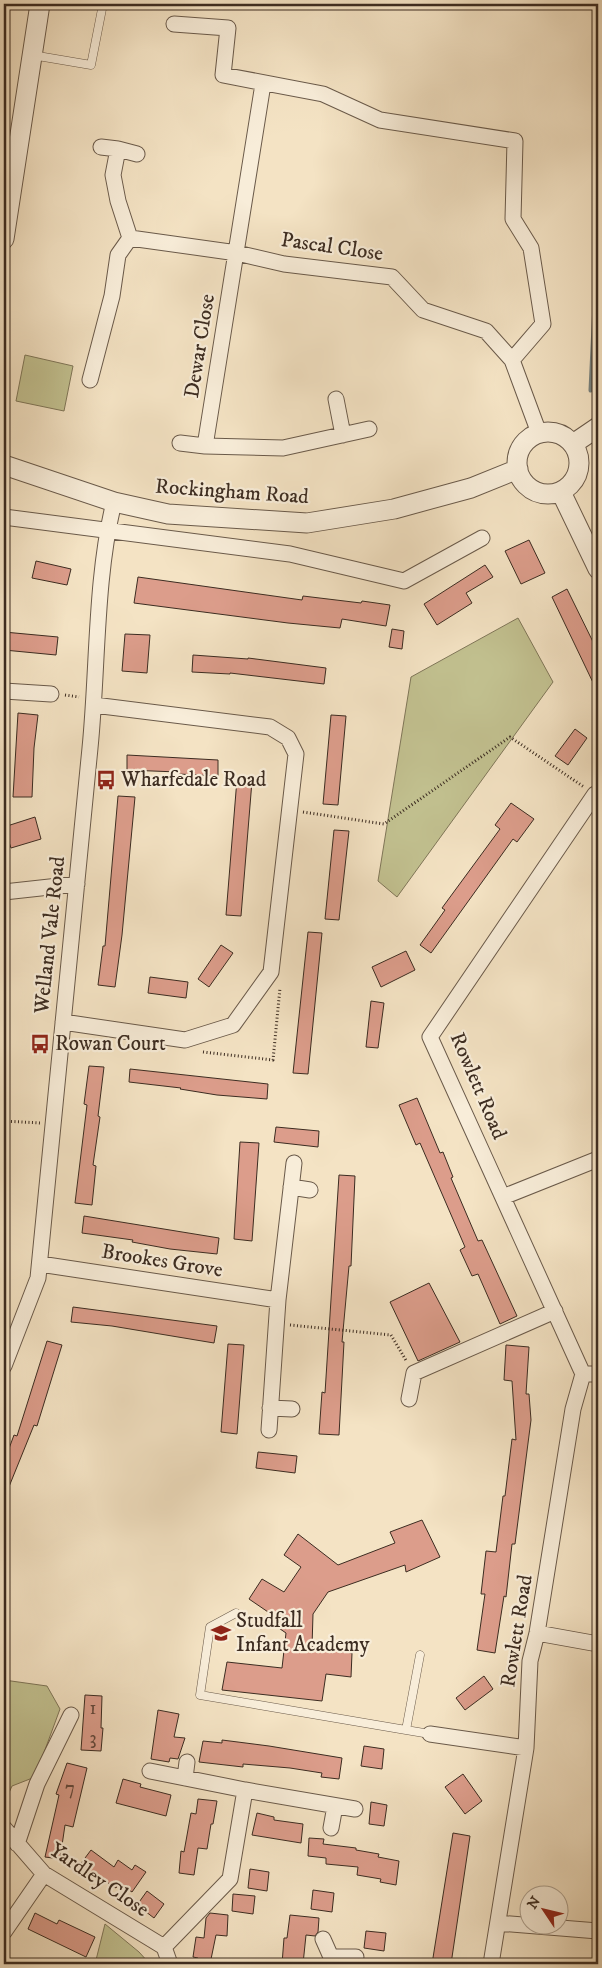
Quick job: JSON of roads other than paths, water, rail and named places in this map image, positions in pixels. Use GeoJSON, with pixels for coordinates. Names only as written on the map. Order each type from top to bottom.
{"type":"FeatureCollection","features":[{"type":"Feature","properties":{"kind":"street"},"geometry":{"type":"LineString","coordinates":[[4,240],[40,4]]}},
{"type":"Feature","properties":{"kind":"street"},"geometry":{"type":"LineString","coordinates":[[174,24],[228,28],[223,75],[323,94],[380,120],[515,141],[513,219],[531,248],[543,324],[512,360]]}},
{"type":"Feature","properties":{"kind":"street","name":"Dewar Close"},"geometry":{"type":"LineString","coordinates":[[205,446],[263,84]]}},
{"type":"Feature","properties":{"kind":"street"},"geometry":{"type":"LineString","coordinates":[[101,147],[137,154]]}},
{"type":"Feature","properties":{"kind":"street"},"geometry":{"type":"LineString","coordinates":[[90,380],[112,296],[118,255],[130,238],[118,201],[113,175],[118,149]]}},
{"type":"Feature","properties":{"kind":"street","name":"Pascal Close"},"geometry":{"type":"LineString","coordinates":[[130,238],[237,253],[284,264],[392,277],[423,310],[486,331],[512,360],[539,433]]}},
{"type":"Feature","properties":{"kind":"street"},"geometry":{"type":"LineString","coordinates":[[336,399],[343,435]]}},
{"type":"Feature","properties":{"kind":"street"},"geometry":{"type":"LineString","coordinates":[[573,444],[598,427]]}},
{"type":"Feature","properties":{"kind":"street"},"geometry":{"type":"LineString","coordinates":[[180,444],[283,448],[369,429]]}},
{"type":"Feature","properties":{"kind":"street"},"geometry":{"type":"LineString","coordinates":[[539,433],[561,434],[573,444],[578,453],[580,464],[577,474],[572,484],[561,492],[545,494],[530,488],[522,481],[517,459],[521,448],[528,440],[539,433]]}},
{"type":"Feature","properties":{"kind":"street","name":"Rockingham Road"},"geometry":{"type":"LineString","coordinates":[[4,465],[114,502],[168,514],[307,523],[394,508],[471,488],[518,470]]}},
{"type":"Feature","properties":{"kind":"street"},"geometry":{"type":"LineString","coordinates":[[561,492],[598,569]]}},
{"type":"Feature","properties":{"kind":"street","name":"Welland Vale Road"},"geometry":{"type":"LineString","coordinates":[[4,1366],[38,1278],[40,1264],[94,701],[106,532],[114,502]]}},
{"type":"Feature","properties":{"kind":"street"},"geometry":{"type":"LineString","coordinates":[[4,517],[106,532],[290,554],[404,581],[482,538]]}},
{"type":"Feature","properties":{"kind":"street"},"geometry":{"type":"LineString","coordinates":[[4,691],[51,694]]}},
{"type":"Feature","properties":{"kind":"street"},"geometry":{"type":"LineString","coordinates":[[63,1022],[185,1040],[233,1025],[272,972],[296,754],[288,738],[270,727],[94,701]]}},
{"type":"Feature","properties":{"kind":"street","name":"Rowlett Road"},"geometry":{"type":"LineString","coordinates":[[491,1964],[526,1748],[530,1661],[537,1633],[573,1409],[591,1374],[555,1311],[430,1037],[597,794]]}},
{"type":"Feature","properties":{"kind":"street"},"geometry":{"type":"LineString","coordinates":[[4,892],[77,884]]}},
{"type":"Feature","properties":{"kind":"street"},"geometry":{"type":"LineString","coordinates":[[503,1197],[598,1159]]}},
{"type":"Feature","properties":{"kind":"street"},"geometry":{"type":"LineString","coordinates":[[268,1430],[278,1300],[294,1163]]}},
{"type":"Feature","properties":{"kind":"street"},"geometry":{"type":"LineString","coordinates":[[291,1187],[310,1190]]}},
{"type":"Feature","properties":{"kind":"street","name":"Brookes Grove"},"geometry":{"type":"LineString","coordinates":[[40,1264],[278,1300]]}},
{"type":"Feature","properties":{"kind":"street"},"geometry":{"type":"LineString","coordinates":[[409,1399],[414,1373],[555,1311]]}},
{"type":"Feature","properties":{"kind":"street"},"geometry":{"type":"LineString","coordinates":[[270,1408],[292,1410]]}},
{"type":"Feature","properties":{"kind":"street"},"geometry":{"type":"LineString","coordinates":[[537,1633],[598,1644]]}},
{"type":"Feature","properties":{"kind":"street"},"geometry":{"type":"LineString","coordinates":[[17,1844],[38,1784],[71,1714]]}},
{"type":"Feature","properties":{"kind":"street"},"geometry":{"type":"LineString","coordinates":[[430,1734],[526,1748]]}},
{"type":"Feature","properties":{"kind":"street"},"geometry":{"type":"LineString","coordinates":[[185,1778],[187,1762]]}},
{"type":"Feature","properties":{"kind":"street"},"geometry":{"type":"LineString","coordinates":[[150,1771],[355,1810]]}},
{"type":"Feature","properties":{"kind":"street"},"geometry":{"type":"LineString","coordinates":[[170,1964],[164,1947],[230,1879],[245,1790]]}},
{"type":"Feature","properties":{"kind":"street"},"geometry":{"type":"LineString","coordinates":[[331,1828],[335,1806]]}},
{"type":"Feature","properties":{"kind":"street","name":"Yardley Close"},"geometry":{"type":"LineString","coordinates":[[4,1828],[44,1874],[164,1947]]}},
{"type":"Feature","properties":{"kind":"street"},"geometry":{"type":"LineString","coordinates":[[4,1932],[44,1874]]}},
{"type":"Feature","properties":{"kind":"street"},"geometry":{"type":"LineString","coordinates":[[498,1923],[598,1931]]}},
{"type":"Feature","properties":{"kind":"street"},"geometry":{"type":"LineString","coordinates":[[323,1939],[330,1960],[356,1957]]}},
{"type":"Feature","properties":{"kind":"lane"},"geometry":{"type":"LineString","coordinates":[[32,55],[91,65],[103,4]]}},
{"type":"Feature","properties":{"kind":"lane"},"geometry":{"type":"LineString","coordinates":[[236,1612],[210,1627],[200,1695],[430,1734]]}},
{"type":"Feature","properties":{"kind":"lane"},"geometry":{"type":"LineString","coordinates":[[406,1730],[420,1655]]}},
{"type":"Feature","properties":{"kind":"waterway"},"geometry":{"type":"LineString","coordinates":[[591,390],[598,257]]}},
{"type":"Feature","properties":{"kind":"place","name":"Wharfedale Road"},"geometry":{"type":"Point","coordinates":[106,780]}},
{"type":"Feature","properties":{"kind":"place","name":"Rowan Court"},"geometry":{"type":"Point","coordinates":[40,1044]}},
{"type":"Feature","properties":{"kind":"place","name":"Studfall Infant Academy"},"geometry":{"type":"Point","coordinates":[221,1633]}}]}
